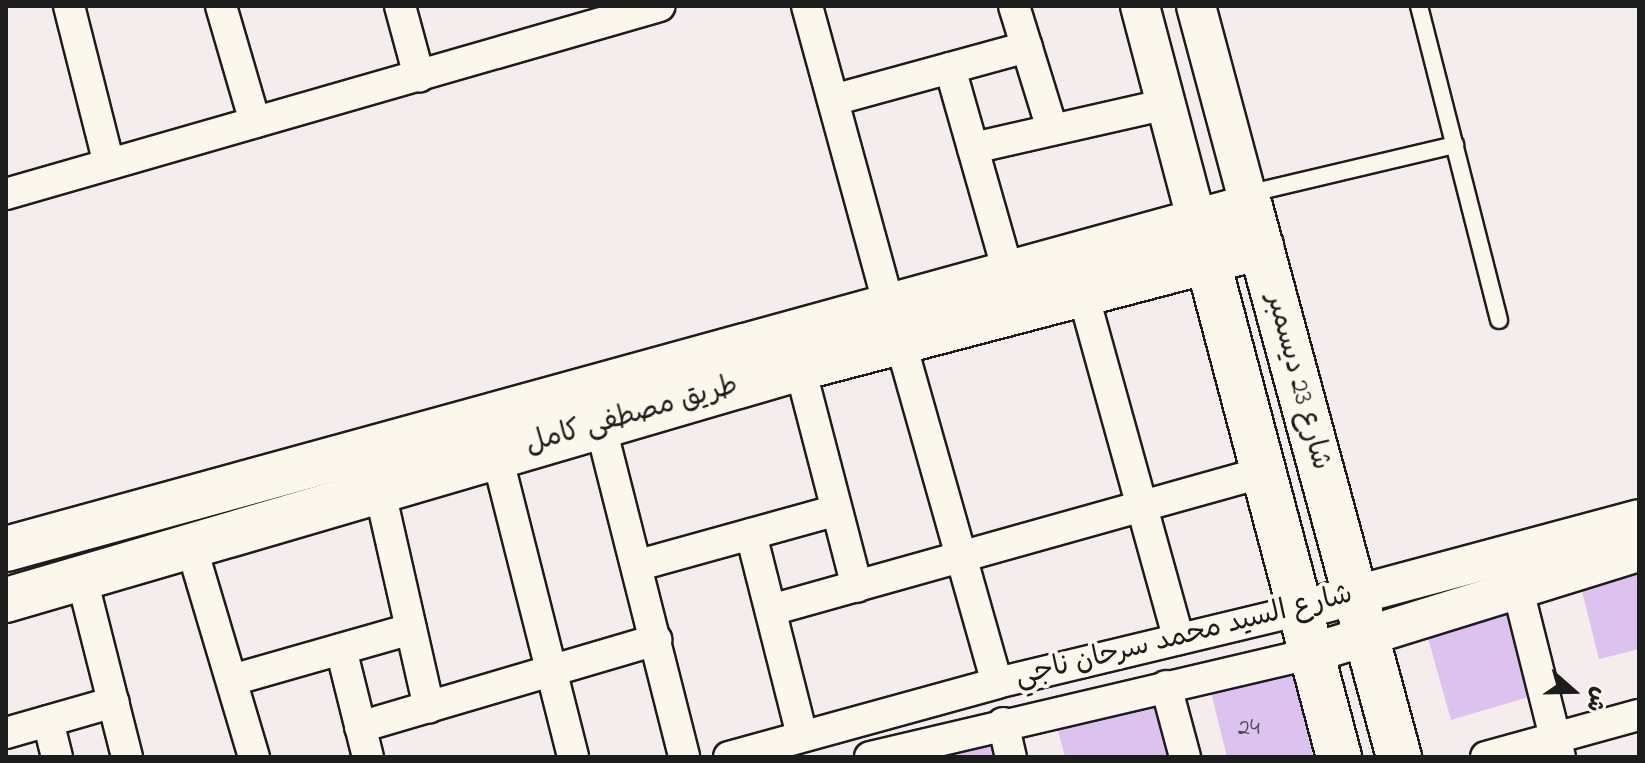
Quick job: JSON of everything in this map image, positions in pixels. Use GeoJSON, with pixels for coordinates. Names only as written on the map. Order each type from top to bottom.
{"type":"FeatureCollection","features":[{"type":"Feature","properties":{"kind":"main road","name":"طريق مصطفى كامل"},"geometry":{"type":"LineString","coordinates":[[6,600],[192,549],[600,424],[1083,294],[1253,216]]}},
{"type":"Feature","properties":{"kind":"main road","name":"شارع 23 ديسمبر"},"geometry":{"type":"LineString","coordinates":[[1253,216],[1399,757]]}},
{"type":"Feature","properties":{"kind":"main road","name":"طريق مصطفى كامل"},"geometry":{"type":"LineString","coordinates":[[6,549],[1008,271],[1202,241]]}},
{"type":"Feature","properties":{"kind":"main road","name":"شارع 23 ديسمبر"},"geometry":{"type":"LineString","coordinates":[[1202,241],[1339,757]]}},
{"type":"Feature","properties":{"kind":"street"},"geometry":{"type":"LineString","coordinates":[[69,6],[109,164]]}},
{"type":"Feature","properties":{"kind":"street"},"geometry":{"type":"LineString","coordinates":[[221,6],[255,122]]}},
{"type":"Feature","properties":{"kind":"street"},"geometry":{"type":"LineString","coordinates":[[400,6],[419,76]]}},
{"type":"Feature","properties":{"kind":"street"},"geometry":{"type":"LineString","coordinates":[[6,194],[660,6]]}},
{"type":"Feature","properties":{"kind":"street"},"geometry":{"type":"LineString","coordinates":[[807,6],[888,303]]}},
{"type":"Feature","properties":{"kind":"street"},"geometry":{"type":"LineString","coordinates":[[1014,6],[1052,129]]}},
{"type":"Feature","properties":{"kind":"street","name":"شارع 23 ديسمبر"},"geometry":{"type":"LineString","coordinates":[[1140,6],[1202,241]]}},
{"type":"Feature","properties":{"kind":"street","name":"شارع 23 ديسمبر"},"geometry":{"type":"LineString","coordinates":[[1196,6],[1253,216]]}},
{"type":"Feature","properties":{"kind":"street"},"geometry":{"type":"LineString","coordinates":[[833,100],[1027,47]]}},
{"type":"Feature","properties":{"kind":"street"},"geometry":{"type":"LineString","coordinates":[[950,68],[1008,271]]}},
{"type":"Feature","properties":{"kind":"street"},"geometry":{"type":"LineString","coordinates":[[973,148],[1166,104]]}},
{"type":"Feature","properties":{"kind":"street"},"geometry":{"type":"LineString","coordinates":[[1083,294],[1179,639]]}},
{"type":"Feature","properties":{"kind":"street"},"geometry":{"type":"LineString","coordinates":[[901,344],[997,683]]}},
{"type":"Feature","properties":{"kind":"street"},"geometry":{"type":"LineString","coordinates":[[800,368],[857,587]]}},
{"type":"Feature","properties":{"kind":"street"},"geometry":{"type":"LineString","coordinates":[[600,424],[639,565],[684,757]]}},
{"type":"Feature","properties":{"kind":"street"},"geometry":{"type":"LineString","coordinates":[[497,456],[573,757]]}},
{"type":"Feature","properties":{"kind":"street"},"geometry":{"type":"LineString","coordinates":[[771,610],[1264,472]]}},
{"type":"Feature","properties":{"kind":"street"},"geometry":{"type":"LineString","coordinates":[[380,492],[429,707]]}},
{"type":"Feature","properties":{"kind":"street"},"geometry":{"type":"LineString","coordinates":[[639,565],[837,510]]}},
{"type":"Feature","properties":{"kind":"street","name":"شارع السيد محمد سرحان ناجي"},"geometry":{"type":"LineString","coordinates":[[871,757],[1003,723],[1312,653],[1360,616],[1639,519]]}},
{"type":"Feature","properties":{"kind":"street"},"geometry":{"type":"LineString","coordinates":[[751,534],[802,736]]}},
{"type":"Feature","properties":{"kind":"street"},"geometry":{"type":"LineString","coordinates":[[192,549],[232,680],[245,755]]}},
{"type":"Feature","properties":{"kind":"street","name":"شارع السيد محمد سرحان ناجي"},"geometry":{"type":"LineString","coordinates":[[729,757],[997,683],[1300,610],[1360,616],[1517,586],[1639,552]]}},
{"type":"Feature","properties":{"kind":"street"},"geometry":{"type":"LineString","coordinates":[[82,579],[127,757]]}},
{"type":"Feature","properties":{"kind":"street"},"geometry":{"type":"LineString","coordinates":[[1517,586],[1558,748]]}},
{"type":"Feature","properties":{"kind":"street"},"geometry":{"type":"LineString","coordinates":[[232,680],[411,629]]}},
{"type":"Feature","properties":{"kind":"street"},"geometry":{"type":"LineString","coordinates":[[360,727],[656,640]]}},
{"type":"Feature","properties":{"kind":"street"},"geometry":{"type":"LineString","coordinates":[[341,649],[368,757]]}},
{"type":"Feature","properties":{"kind":"street"},"geometry":{"type":"LineString","coordinates":[[1166,686],[1185,757]]}},
{"type":"Feature","properties":{"kind":"street"},"geometry":{"type":"LineString","coordinates":[[6,733],[114,702]]}},
{"type":"Feature","properties":{"kind":"street"},"geometry":{"type":"LineString","coordinates":[[1486,757],[1558,748],[1639,715]]}},
{"type":"Feature","properties":{"kind":"street"},"geometry":{"type":"LineString","coordinates":[[48,721],[57,757]]}},
{"type":"Feature","properties":{"kind":"street"},"geometry":{"type":"LineString","coordinates":[[1003,723],[1011,757]]}},
{"type":"Feature","properties":{"kind":"lane"},"geometry":{"type":"LineString","coordinates":[[1419,6],[1499,320]]}},
{"type":"Feature","properties":{"kind":"lane"},"geometry":{"type":"LineString","coordinates":[[1253,216],[1455,145]]}},
{"type":"Feature","properties":{"kind":"building"},"geometry":{"type":"Polygon","coordinates":[[[1639,560],[1639,649],[1599,659],[1578,575],[1639,560]]]}},
{"type":"Feature","properties":{"kind":"building"},"geometry":{"type":"Polygon","coordinates":[[[1505,600],[1532,696],[1451,720],[1424,624],[1505,600]]]}},
{"type":"Feature","properties":{"kind":"building"},"geometry":{"type":"Polygon","coordinates":[[[1289,659],[1313,756],[1227,757],[1208,680],[1289,659]]]}},
{"type":"Feature","properties":{"kind":"building"},"geometry":{"type":"Polygon","coordinates":[[[1152,701],[1167,757],[1065,757],[1057,727],[1152,701]]]}},
{"type":"Feature","properties":{"kind":"building"},"geometry":{"type":"Polygon","coordinates":[[[993,745],[996,757],[951,757],[951,756],[993,745]]]}}]}
